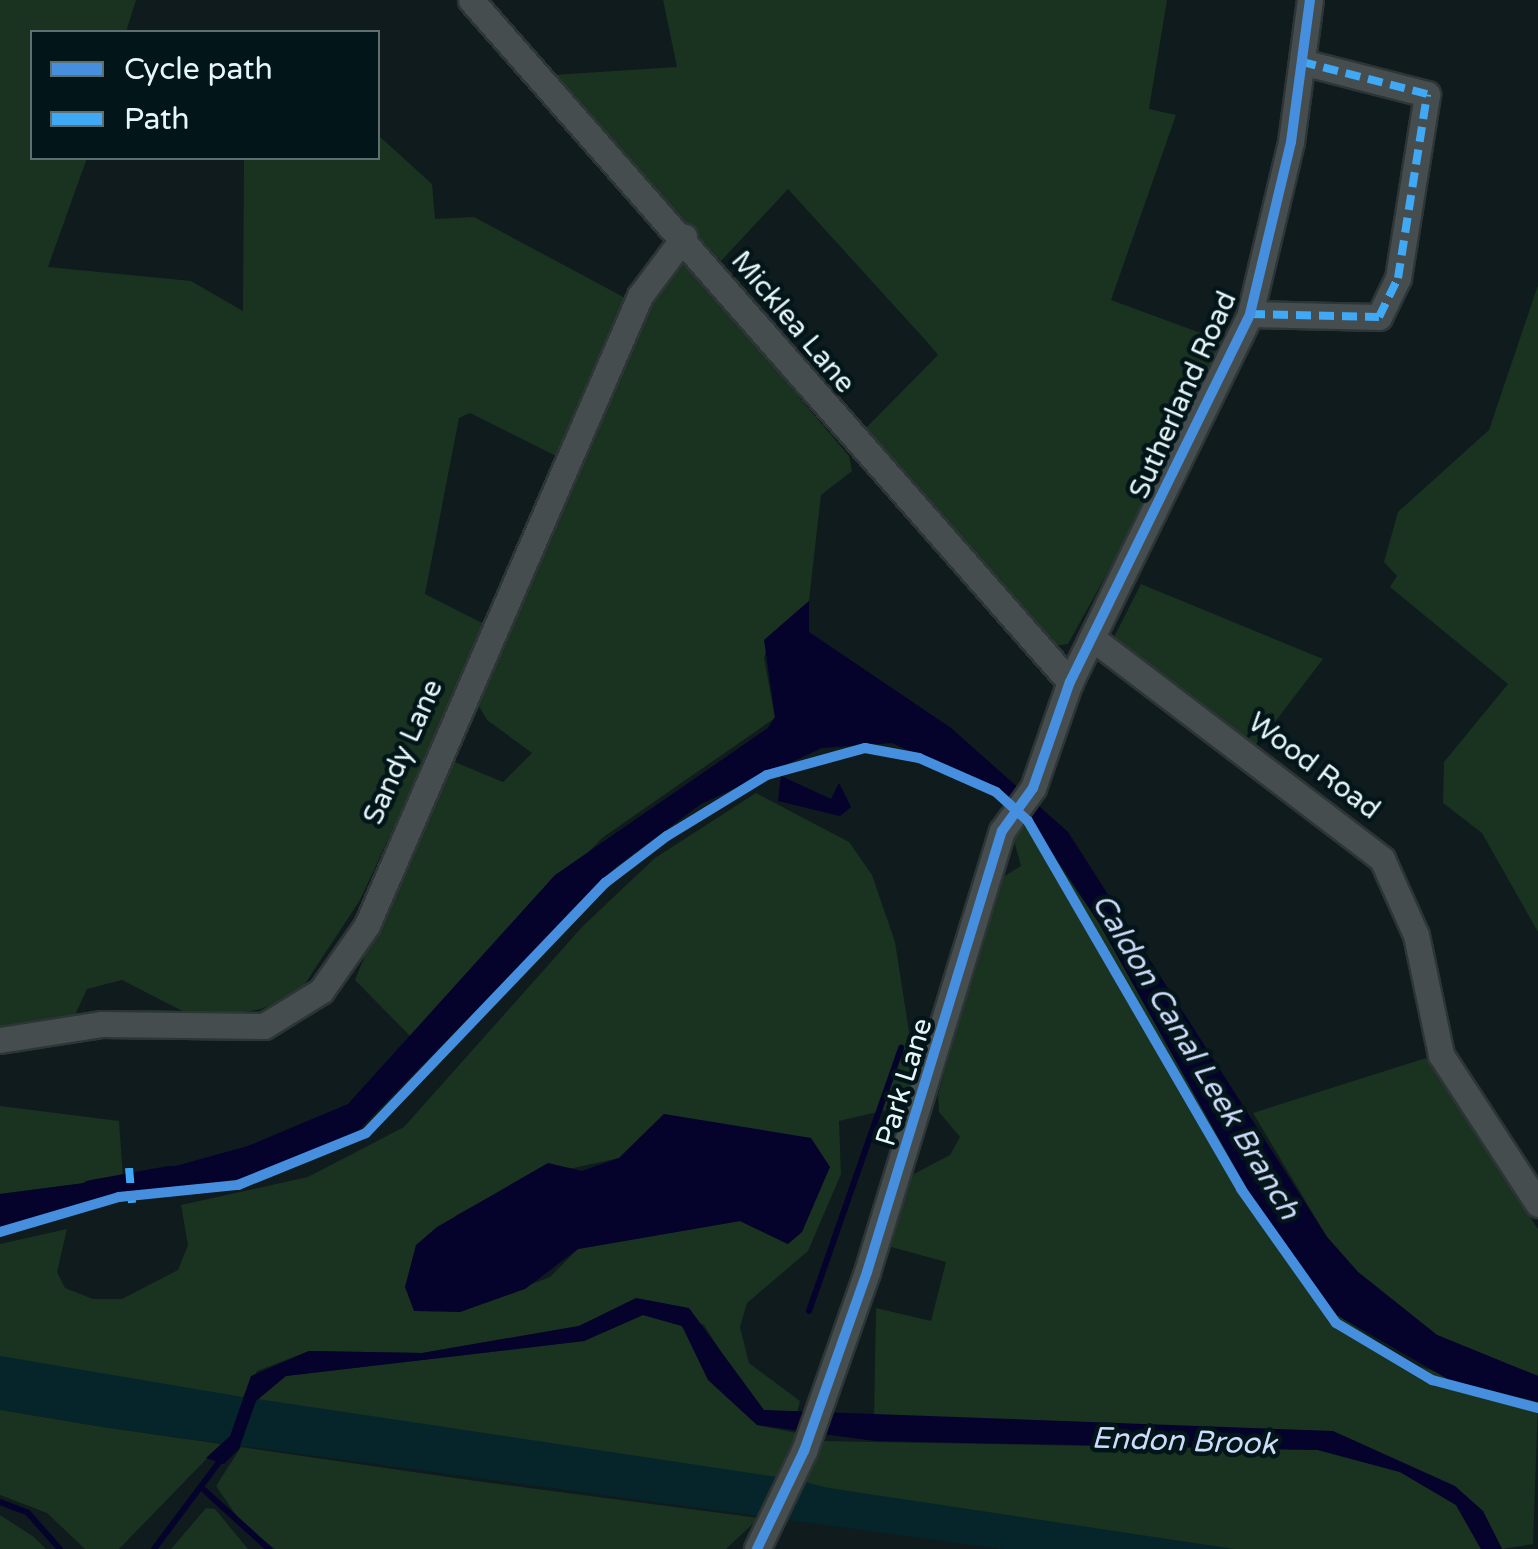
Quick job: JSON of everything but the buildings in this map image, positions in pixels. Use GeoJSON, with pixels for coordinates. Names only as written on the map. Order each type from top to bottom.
{"type":"FeatureCollection","features":[{"type":"Feature","properties":{"kind":"street","name":"Micklea Lane"},"geometry":{"type":"LineString","coordinates":[[471,0],[684,237],[1070,682]]}},
{"type":"Feature","properties":{"kind":"street","name":"Sutherland Road"},"geometry":{"type":"LineString","coordinates":[[1007,820],[1033,788],[1070,682],[1250,314],[1306,63],[1310,0]]}},
{"type":"Feature","properties":{"kind":"street"},"geometry":{"type":"LineString","coordinates":[[1250,314],[1379,318],[1398,278],[1427,94],[1306,63]]}},
{"type":"Feature","properties":{"kind":"street","name":"Sandy Lane"},"geometry":{"type":"LineString","coordinates":[[0,1040],[101,1024],[264,1026],[321,991],[367,924],[640,296],[684,237]]}},
{"type":"Feature","properties":{"kind":"street","name":"Wood Road"},"geometry":{"type":"LineString","coordinates":[[1092,638],[1382,859],[1416,935],[1441,1056],[1538,1204]]}},
{"type":"Feature","properties":{"kind":"street","name":"Park Lane"},"geometry":{"type":"LineString","coordinates":[[762,1539],[804,1450],[814,1410],[914,1129],[1007,820]]}},
{"type":"Feature","properties":{"kind":"shaded area"},"geometry":{"type":"Polygon","coordinates":[[[0,1356],[703,1462],[1234,1549],[1002,1549],[102,1427],[0,1410],[0,1356]]]}},
{"type":"Feature","properties":{"kind":"green space"},"geometry":{"type":"Polygon","coordinates":[[[0,0],[136,0],[127,30],[30,30],[30,160],[86,160],[48,267],[191,281],[243,311],[244,160],[380,160],[380,137],[432,184],[435,219],[474,217],[629,300],[558,457],[470,413],[459,418],[425,594],[488,626],[360,900],[299,993],[261,1009],[200,1020],[122,980],[87,989],[75,1015],[0,1031],[0,0]]]}},
{"type":"Feature","properties":{"kind":"green space"},"geometry":{"type":"Polygon","coordinates":[[[663,0],[1167,0],[1149,109],[1176,115],[1111,300],[1225,342],[1196,413],[1068,644],[1055,646],[864,430],[938,355],[929,344],[788,189],[721,261],[552,75],[677,67],[663,0]]]}},
{"type":"Feature","properties":{"kind":"green space"},"geometry":{"type":"Polygon","coordinates":[[[683,260],[849,456],[852,471],[821,495],[809,601],[771,634],[764,658],[775,718],[602,838],[411,1037],[355,980],[445,758],[503,782],[532,753],[487,720],[472,694],[642,307],[683,260]]]}},
{"type":"Feature","properties":{"kind":"green space"},"geometry":{"type":"Polygon","coordinates":[[[1538,285],[1538,932],[1482,833],[1443,803],[1444,762],[1508,684],[1390,587],[1397,576],[1384,562],[1398,512],[1489,430],[1538,285]]]}},
{"type":"Feature","properties":{"kind":"green space"},"geometry":{"type":"Polygon","coordinates":[[[1141,584],[1323,659],[1256,747],[1114,637],[1141,584]]]}},
{"type":"Feature","properties":{"kind":"green space"},"geometry":{"type":"Polygon","coordinates":[[[756,793],[849,842],[872,875],[895,942],[912,1051],[925,1055],[899,1107],[839,1121],[841,1174],[808,1251],[747,1303],[740,1327],[749,1363],[800,1401],[797,1413],[764,1410],[751,1399],[704,1325],[636,1299],[579,1326],[422,1353],[309,1351],[257,1371],[243,1397],[0,1356],[0,1244],[67,1229],[57,1272],[65,1288],[93,1299],[122,1299],[178,1270],[188,1245],[181,1205],[308,1177],[404,1127],[583,926],[655,858],[756,793]],[[664,1114],[619,1158],[523,1179],[455,1216],[460,1312],[550,1277],[578,1249],[740,1221],[788,1244],[731,1129],[664,1114]]]}},
{"type":"Feature","properties":{"kind":"green space"},"geometry":{"type":"Polygon","coordinates":[[[1024,814],[1099,923],[1302,1277],[1337,1315],[1411,1364],[1538,1402],[1533,1544],[1502,1549],[1483,1511],[1321,1431],[874,1419],[876,1308],[931,1321],[946,1262],[891,1247],[910,1176],[950,1155],[960,1137],[939,1112],[938,1095],[1000,879],[1021,866],[1013,837],[1024,814]]]}},
{"type":"Feature","properties":{"kind":"green space"},"geometry":{"type":"Polygon","coordinates":[[[1426,1058],[1538,1229],[1538,1376],[1437,1335],[1358,1272],[1327,1237],[1253,1113],[1426,1058]]]}},
{"type":"Feature","properties":{"kind":"green space"},"geometry":{"type":"Polygon","coordinates":[[[0,1106],[119,1121],[123,1178],[0,1194],[0,1106]]]}},
{"type":"Feature","properties":{"kind":"green space"},"geometry":{"type":"Polygon","coordinates":[[[643,1315],[682,1326],[757,1425],[802,1434],[784,1478],[258,1399],[285,1376],[584,1341],[643,1315]]]}},
{"type":"Feature","properties":{"kind":"green space"},"geometry":{"type":"Polygon","coordinates":[[[0,1410],[221,1444],[119,1549],[85,1549],[47,1513],[0,1495],[0,1410]]]}},
{"type":"Feature","properties":{"kind":"green space"},"geometry":{"type":"Polygon","coordinates":[[[818,1441],[1318,1450],[1400,1472],[1456,1505],[1481,1549],[1234,1549],[829,1488],[805,1482],[818,1441]]]}},
{"type":"Feature","properties":{"kind":"green space"},"geometry":{"type":"Polygon","coordinates":[[[241,1447],[759,1518],[726,1549],[275,1549],[243,1525],[216,1486],[241,1447]]]}},
{"type":"Feature","properties":{"kind":"green space"},"geometry":{"type":"Polygon","coordinates":[[[206,1508],[215,1509],[248,1549],[171,1549],[206,1508]]]}},
{"type":"Feature","properties":{"kind":"green space"},"geometry":{"type":"Polygon","coordinates":[[[0,1515],[34,1537],[46,1549],[0,1549],[0,1515]]]}},
{"type":"Feature","properties":{"kind":"water"},"geometry":{"type":"Polygon","coordinates":[[[809,601],[809,632],[951,728],[1068,832],[1327,1237],[1358,1272],[1437,1335],[1538,1376],[1538,1402],[1451,1381],[1337,1315],[1258,1209],[1099,923],[1030,819],[997,790],[892,743],[822,748],[701,804],[617,866],[357,1132],[240,1179],[137,1192],[136,1177],[248,1146],[348,1104],[555,875],[768,728],[775,717],[764,640],[809,601]]]}},
{"type":"Feature","properties":{"kind":"water"},"geometry":{"type":"Polygon","coordinates":[[[781,776],[831,799],[839,783],[851,807],[840,816],[778,801],[781,776]]]}},
{"type":"Feature","properties":{"kind":"water"},"geometry":{"type":"Polygon","coordinates":[[[664,1114],[811,1138],[830,1167],[802,1232],[788,1244],[740,1221],[578,1249],[525,1289],[460,1312],[414,1311],[405,1287],[416,1245],[437,1227],[548,1163],[582,1171],[619,1158],[664,1114]]]}},
{"type":"Feature","properties":{"kind":"water"},"geometry":{"type":"Polygon","coordinates":[[[123,1178],[124,1193],[0,1228],[0,1194],[123,1178]]]}},
{"type":"Feature","properties":{"kind":"water"},"geometry":{"type":"Polygon","coordinates":[[[636,1298],[689,1308],[764,1410],[1333,1431],[1455,1486],[1483,1511],[1502,1549],[1481,1549],[1456,1505],[1400,1472],[1318,1450],[875,1441],[757,1425],[708,1380],[682,1326],[643,1315],[584,1341],[286,1376],[256,1401],[239,1449],[224,1464],[206,1458],[230,1436],[251,1376],[309,1351],[422,1353],[579,1326],[636,1298]]]}},
{"type":"Feature","properties":{"kind":"waterway"},"geometry":{"type":"LineString","coordinates":[[809,1311],[901,1048]]}},
{"type":"Feature","properties":{"kind":"waterway","name":"Caldon Canal Leek Branch"},"geometry":{"type":"LineString","coordinates":[[91,1192],[169,1178]]}},
{"type":"Feature","properties":{"kind":"waterway","name":"Endon Brook"},"geometry":{"type":"LineString","coordinates":[[154,1549],[222,1458]]}},
{"type":"Feature","properties":{"kind":"waterway"},"geometry":{"type":"LineString","coordinates":[[204,1490],[269,1549]]}},
{"type":"Feature","properties":{"kind":"waterway","name":"Endon Brook"},"geometry":{"type":"LineString","coordinates":[[0,1502],[28,1513],[60,1549]]}},
{"type":"Feature","properties":{"kind":"marked path"},"geometry":{"type":"LineString","coordinates":[[1250,314],[1379,317],[1398,278],[1427,94],[1306,63]]}},
{"type":"Feature","properties":{"kind":"marked path"},"geometry":{"type":"LineString","coordinates":[[129,1168],[132,1203]]}},
{"type":"Feature","properties":{"kind":"cycle path"},"geometry":{"type":"LineString","coordinates":[[757,1549],[804,1451],[867,1272],[1002,831],[1033,788],[1070,682],[1250,314],[1291,142],[1310,0]]}},
{"type":"Feature","properties":{"kind":"cycle path"},"geometry":{"type":"LineString","coordinates":[[0,1232],[119,1197],[238,1185],[366,1133],[605,883],[667,836],[767,775],[865,748],[919,758],[996,792],[1028,821],[1241,1189],[1336,1323],[1432,1380],[1538,1408]]}}]}
